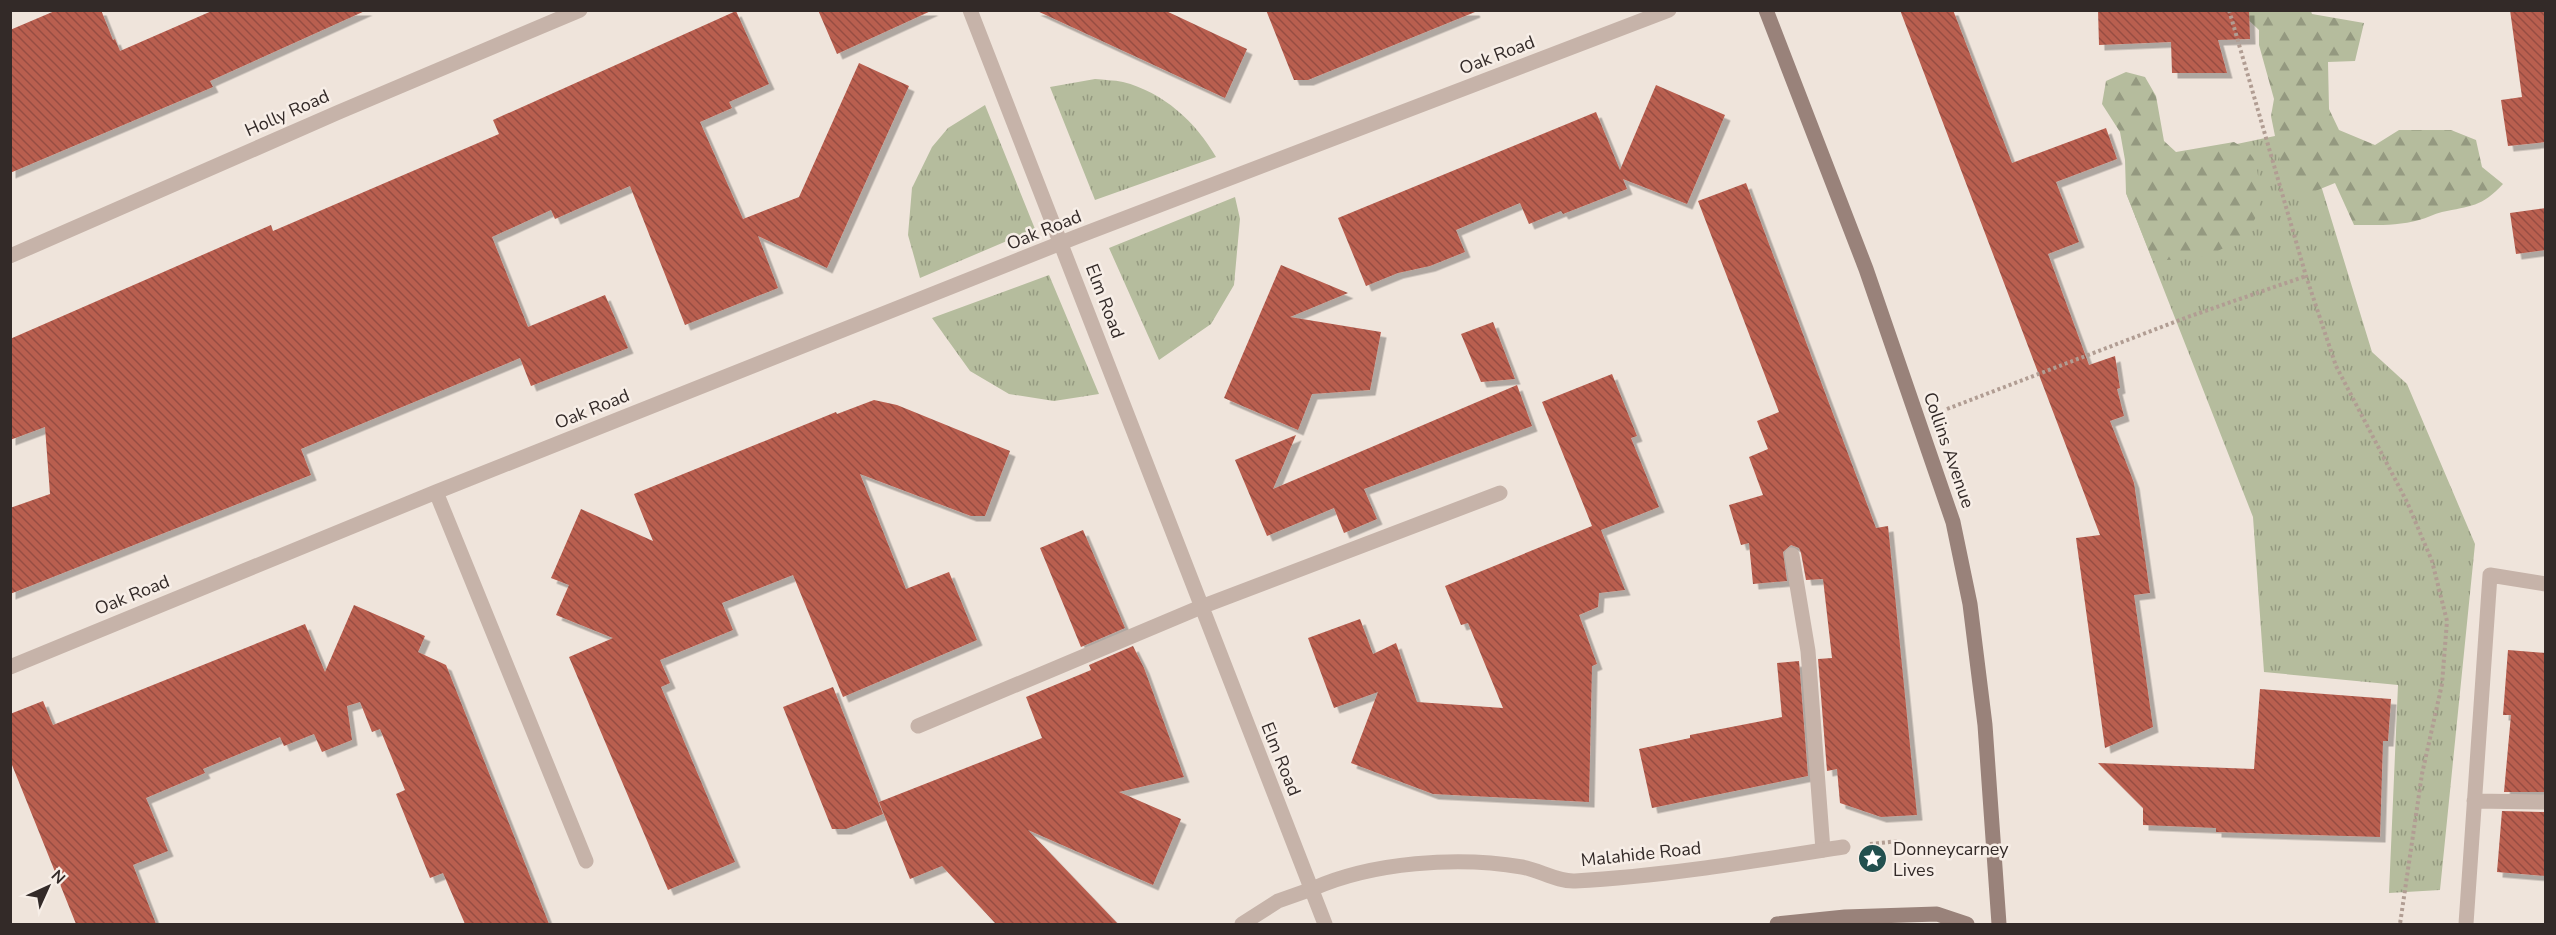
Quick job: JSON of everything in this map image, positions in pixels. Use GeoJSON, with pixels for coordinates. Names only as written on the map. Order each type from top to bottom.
{"type":"FeatureCollection","features":[{"type":"Feature","properties":{"kind":"main road","name":"Collins Avenue"},"geometry":{"type":"LineString","coordinates":[[1766,10],[1866,269],[1953,522],[1970,604],[1985,725],[1999,924]]}},
{"type":"Feature","properties":{"kind":"main road"},"geometry":{"type":"LineString","coordinates":[[1777,924],[1845,917],[1937,914],[1966,924]]}},
{"type":"Feature","properties":{"kind":"street","name":"Holly Road"},"geometry":{"type":"LineString","coordinates":[[10,256],[339,112],[580,10]]}},
{"type":"Feature","properties":{"kind":"street","name":"Elm Road"},"geometry":{"type":"LineString","coordinates":[[970,10],[1325,924]]}},
{"type":"Feature","properties":{"kind":"street","name":"Oak Road"},"geometry":{"type":"LineString","coordinates":[[10,666],[435,492],[1062,243],[1669,10]]}},
{"type":"Feature","properties":{"kind":"street"},"geometry":{"type":"LineString","coordinates":[[435,492],[586,861]]}},
{"type":"Feature","properties":{"kind":"street"},"geometry":{"type":"LineString","coordinates":[[918,726],[1201,607],[1500,493]]}},
{"type":"Feature","properties":{"kind":"street"},"geometry":{"type":"LineString","coordinates":[[1792,555],[1808,651],[1823,850]]}},
{"type":"Feature","properties":{"kind":"street"},"geometry":{"type":"LineString","coordinates":[[2466,924],[2490,575],[2546,584]]}},
{"type":"Feature","properties":{"kind":"street"},"geometry":{"type":"LineString","coordinates":[[2474,801],[2546,802]]}},
{"type":"Feature","properties":{"kind":"street","name":"Malahide Road"},"geometry":{"type":"LineString","coordinates":[[1242,924],[1278,901],[1340,876],[1431,862],[1480,862],[1524,867],[1572,881],[1690,869],[1843,847]]}},
{"type":"Feature","properties":{"kind":"path"},"geometry":{"type":"LineString","coordinates":[[2229,10],[2306,276],[2336,366],[2407,502],[2428,551],[2447,621],[2442,684],[2422,774],[2400,924]]}},
{"type":"Feature","properties":{"kind":"path"},"geometry":{"type":"LineString","coordinates":[[1918,420],[2185,318],[2306,276]]}},
{"type":"Feature","properties":{"kind":"green space"},"geometry":{"type":"Polygon","coordinates":[[[2239,11],[2311,11],[2312,14],[2364,23],[2355,61],[2328,62],[2329,109],[2339,130],[2375,145],[2399,130],[2451,130],[2476,140],[2482,167],[2503,184],[2489,197],[2468,207],[2411,222],[2387,225],[2354,225],[2335,183],[2303,196],[2281,166],[2271,116],[2274,99],[2259,45],[2259,30],[2239,11]]]}},
{"type":"Feature","properties":{"kind":"green space"},"geometry":{"type":"Polygon","coordinates":[[[2126,72],[2145,77],[2156,96],[2164,141],[2176,152],[2234,142],[2253,158],[2259,182],[2259,207],[2251,226],[2235,241],[2213,253],[2199,257],[2153,261],[2126,193],[2125,160],[2120,132],[2102,104],[2106,81],[2126,72]]]}},
{"type":"Feature","properties":{"kind":"green space"},"geometry":{"type":"Polygon","coordinates":[[[1095,79],[1123,82],[1152,93],[1165,101],[1199,132],[1216,157],[1095,200],[1050,87],[1095,79]]]}},
{"type":"Feature","properties":{"kind":"green space"},"geometry":{"type":"Polygon","coordinates":[[[985,105],[1035,229],[920,278],[908,235],[912,188],[932,147],[948,128],[985,105]]]}},
{"type":"Feature","properties":{"kind":"green space"},"geometry":{"type":"Polygon","coordinates":[[[2304,130],[2372,352],[2407,384],[2475,544],[2440,890],[2389,893],[2398,685],[2264,672],[2253,517],[2126,193],[2213,149],[2304,130]]]}},
{"type":"Feature","properties":{"kind":"green space"},"geometry":{"type":"Polygon","coordinates":[[[1235,197],[1240,219],[1234,285],[1211,324],[1159,360],[1109,248],[1235,197]]]}},
{"type":"Feature","properties":{"kind":"green space"},"geometry":{"type":"Polygon","coordinates":[[[1049,275],[1099,394],[1054,401],[1009,394],[970,371],[932,318],[1049,275]]]}},
{"type":"Feature","properties":{"kind":"building"},"geometry":{"type":"Polygon","coordinates":[[[57,10],[101,10],[120,51],[214,10],[367,10],[210,81],[213,87],[10,173],[10,30],[57,10]]]}},
{"type":"Feature","properties":{"kind":"building"},"geometry":{"type":"Polygon","coordinates":[[[818,10],[933,10],[837,54],[818,10]]]}},
{"type":"Feature","properties":{"kind":"building"},"geometry":{"type":"Polygon","coordinates":[[[1035,10],[1164,10],[1247,49],[1225,98],[1035,10]]]}},
{"type":"Feature","properties":{"kind":"building"},"geometry":{"type":"Polygon","coordinates":[[[1266,10],[1474,10],[1475,12],[1308,80],[1294,80],[1266,10]]]}},
{"type":"Feature","properties":{"kind":"building"},"geometry":{"type":"Polygon","coordinates":[[[1900,10],[1953,10],[2012,163],[2106,128],[2117,159],[2056,182],[2079,242],[2048,254],[2089,365],[2115,356],[2120,388],[2117,389],[2124,416],[2110,421],[2134,483],[2150,593],[2134,595],[2153,727],[2105,748],[2076,538],[2100,535],[1900,10]]]}},
{"type":"Feature","properties":{"kind":"building"},"geometry":{"type":"Polygon","coordinates":[[[2098,10],[2249,10],[2250,39],[2218,40],[2227,73],[2172,73],[2171,42],[2099,45],[2098,10]]]}},
{"type":"Feature","properties":{"kind":"building"},"geometry":{"type":"Polygon","coordinates":[[[2510,10],[2546,10],[2546,142],[2508,146],[2501,100],[2522,97],[2510,10]]]}},
{"type":"Feature","properties":{"kind":"building"},"geometry":{"type":"Polygon","coordinates":[[[736,11],[769,84],[729,102],[732,108],[700,122],[743,219],[799,197],[859,63],[909,86],[827,268],[758,236],[778,288],[685,325],[630,186],[555,219],[551,210],[492,237],[528,327],[605,295],[628,348],[531,386],[520,358],[301,449],[311,475],[10,594],[10,508],[50,494],[45,427],[10,440],[10,339],[271,225],[273,231],[499,134],[493,120],[736,11]]]}},
{"type":"Feature","properties":{"kind":"building"},"geometry":{"type":"Polygon","coordinates":[[[1656,85],[1725,115],[1687,204],[1623,179],[1627,189],[1563,214],[1561,211],[1529,224],[1520,203],[1456,230],[1465,252],[1430,266],[1398,273],[1366,286],[1338,218],[1596,112],[1620,170],[1656,85]]]}},
{"type":"Feature","properties":{"kind":"building"},"geometry":{"type":"Polygon","coordinates":[[[1746,183],[1876,528],[1888,526],[1917,815],[1881,817],[1840,803],[1837,769],[1827,771],[1818,659],[1832,658],[1823,579],[1806,580],[1799,548],[1791,545],[1783,552],[1787,581],[1753,584],[1749,543],[1741,545],[1729,505],[1763,495],[1749,457],[1768,449],[1757,421],[1779,412],[1698,201],[1746,183]]]}},
{"type":"Feature","properties":{"kind":"building"},"geometry":{"type":"Polygon","coordinates":[[[2546,208],[2546,250],[2516,254],[2510,213],[2546,208]]]}},
{"type":"Feature","properties":{"kind":"building"},"geometry":{"type":"Polygon","coordinates":[[[1281,265],[1348,293],[1290,317],[1381,332],[1370,390],[1312,394],[1298,430],[1224,398],[1281,265]]]}},
{"type":"Feature","properties":{"kind":"building"},"geometry":{"type":"Polygon","coordinates":[[[1493,322],[1515,379],[1481,382],[1461,334],[1493,322]]]}},
{"type":"Feature","properties":{"kind":"building"},"geometry":{"type":"Polygon","coordinates":[[[1612,374],[1637,436],[1631,438],[1659,507],[1601,530],[1625,590],[1599,593],[1598,607],[1579,615],[1597,664],[1592,666],[1589,802],[1433,794],[1351,763],[1378,692],[1334,708],[1308,638],[1360,619],[1373,654],[1396,643],[1417,702],[1503,708],[1468,623],[1461,625],[1445,586],[1592,526],[1542,402],[1612,374]]]}},
{"type":"Feature","properties":{"kind":"building"},"geometry":{"type":"Polygon","coordinates":[[[1517,385],[1532,426],[1364,489],[1377,519],[1344,533],[1334,508],[1267,536],[1235,460],[1296,435],[1273,489],[1517,385]]]}},
{"type":"Feature","properties":{"kind":"building"},"geometry":{"type":"Polygon","coordinates":[[[874,400],[897,405],[1010,451],[985,516],[971,516],[860,474],[906,589],[949,572],[977,640],[843,697],[793,575],[722,603],[733,630],[660,660],[670,683],[661,687],[735,862],[668,890],[569,657],[613,638],[556,615],[569,585],[551,578],[581,509],[653,541],[634,494],[836,412],[837,414],[874,400]]]}},
{"type":"Feature","properties":{"kind":"building"},"geometry":{"type":"Polygon","coordinates":[[[1083,530],[1125,628],[1081,647],[1040,548],[1083,530]]]}},
{"type":"Feature","properties":{"kind":"building"},"geometry":{"type":"Polygon","coordinates":[[[354,605],[425,636],[418,652],[446,665],[549,924],[465,924],[443,873],[430,878],[396,794],[405,790],[380,729],[372,732],[360,702],[347,706],[352,740],[322,752],[314,734],[284,746],[280,737],[203,769],[205,773],[146,798],[168,851],[133,865],[156,924],[76,924],[10,760],[10,714],[43,701],[53,725],[305,624],[325,672],[354,605]]]}},
{"type":"Feature","properties":{"kind":"building"},"geometry":{"type":"Polygon","coordinates":[[[1133,646],[1144,668],[1184,777],[1119,792],[1181,819],[1153,885],[1028,830],[1118,924],[996,924],[942,866],[910,879],[879,802],[1042,738],[1026,697],[1091,670],[1089,665],[1133,646]]]}},
{"type":"Feature","properties":{"kind":"building"},"geometry":{"type":"Polygon","coordinates":[[[2508,650],[2546,653],[2546,792],[2504,792],[2511,715],[2503,715],[2508,650]]]}},
{"type":"Feature","properties":{"kind":"building"},"geometry":{"type":"Polygon","coordinates":[[[1799,661],[1808,776],[1652,808],[1639,749],[1690,738],[1690,735],[1782,717],[1777,663],[1799,661]]]}},
{"type":"Feature","properties":{"kind":"building"},"geometry":{"type":"Polygon","coordinates":[[[833,687],[883,814],[846,829],[832,829],[783,707],[833,687]]]}},
{"type":"Feature","properties":{"kind":"building"},"geometry":{"type":"Polygon","coordinates":[[[2260,689],[2391,699],[2388,741],[2383,741],[2380,837],[2216,832],[2216,828],[2143,825],[2143,808],[2098,763],[2254,769],[2260,689]]]}},
{"type":"Feature","properties":{"kind":"building"},"geometry":{"type":"Polygon","coordinates":[[[2502,811],[2546,812],[2546,876],[2497,872],[2502,811]]]}},
{"type":"Feature","properties":{"kind":"place","name":"Donneycarney Lives"},"geometry":{"type":"Point","coordinates":[1872,859]}}]}
